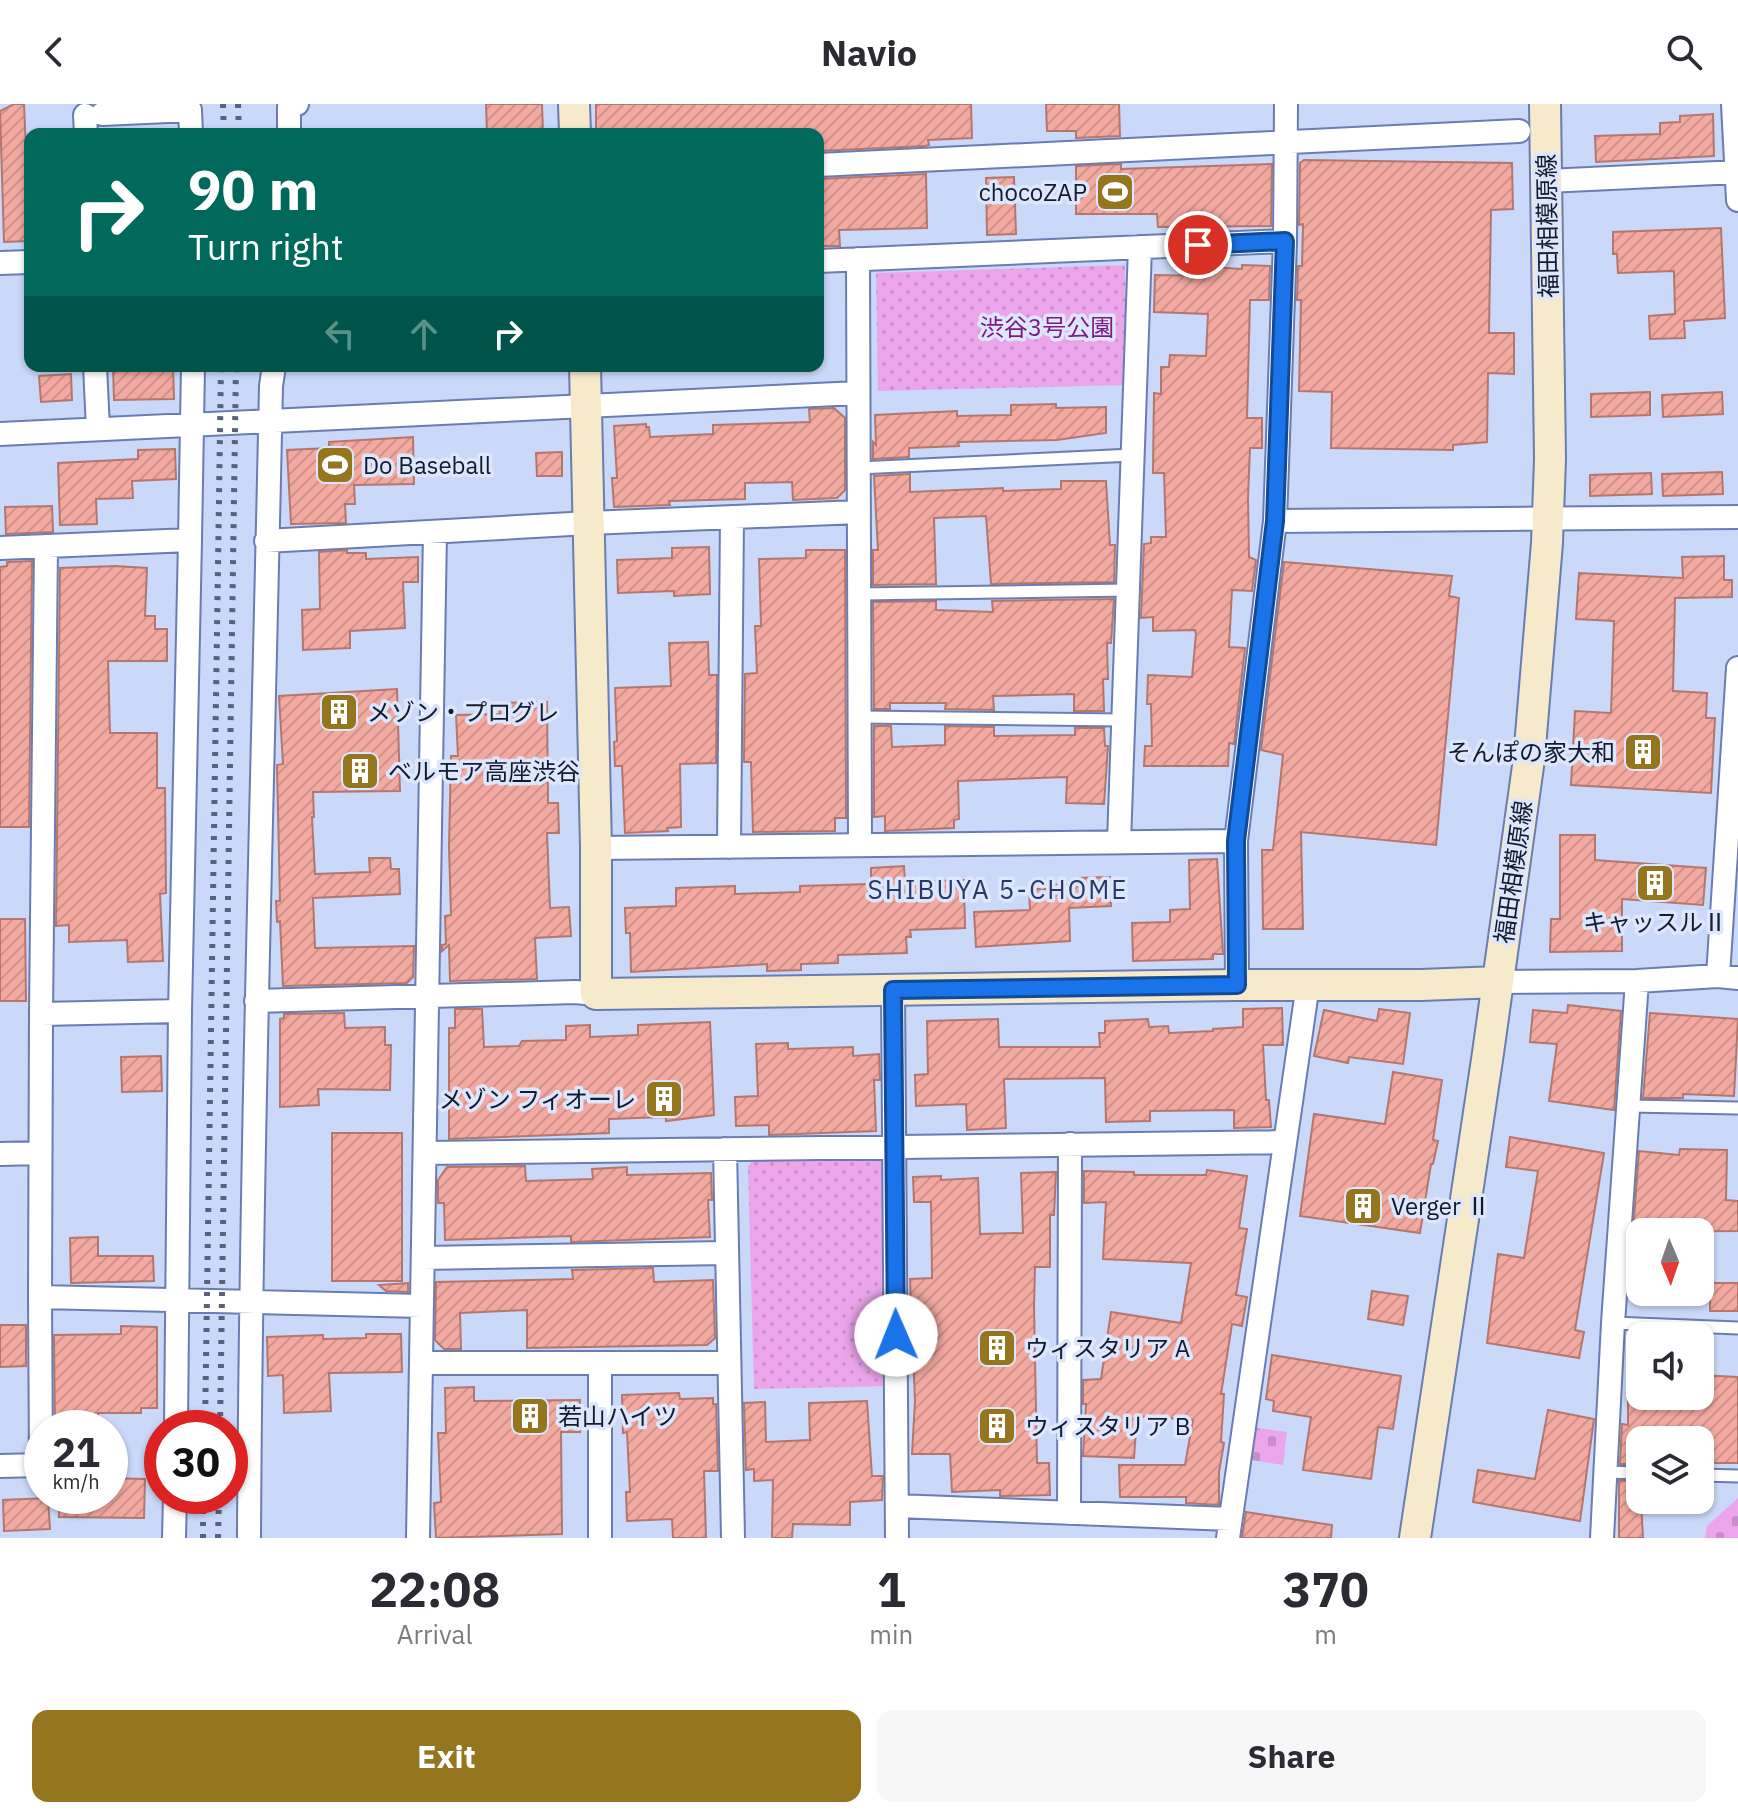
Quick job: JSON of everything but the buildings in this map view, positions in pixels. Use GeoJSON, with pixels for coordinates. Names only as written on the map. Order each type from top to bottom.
{"type":"FeatureCollection","features":[{"type":"Feature","properties":{"kind":"street"},"geometry":{"type":"LineString","coordinates":[[289,128],[289,107],[297,104]]}},
{"type":"Feature","properties":{"kind":"street"},"geometry":{"type":"LineString","coordinates":[[574,104],[575,128]]}},
{"type":"Feature","properties":{"kind":"street"},"geometry":{"type":"LineString","coordinates":[[1237,985],[1236,841],[1275,521],[1285,241],[1286,104]]}},
{"type":"Feature","properties":{"kind":"street","name":"福田相模原線"},"geometry":{"type":"LineString","coordinates":[[1415,1538],[1529,759],[1547,543],[1550,459],[1545,104]]}},
{"type":"Feature","properties":{"kind":"street"},"geometry":{"type":"LineString","coordinates":[[1733,104],[1738,200]]}},
{"type":"Feature","properties":{"kind":"street"},"geometry":{"type":"LineString","coordinates":[[91,121],[190,110],[191,128]]}},
{"type":"Feature","properties":{"kind":"street"},"geometry":{"type":"LineString","coordinates":[[824,165],[1519,131]]}},
{"type":"Feature","properties":{"kind":"street"},"geometry":{"type":"LineString","coordinates":[[1547,181],[1737,172]]}},
{"type":"Feature","properties":{"kind":"street"},"geometry":{"type":"LineString","coordinates":[[824,261],[1285,241]]}},
{"type":"Feature","properties":{"kind":"street"},"geometry":{"type":"LineString","coordinates":[[1119,842],[1140,247]]}},
{"type":"Feature","properties":{"kind":"street"},"geometry":{"type":"LineString","coordinates":[[858,259],[860,845]]}},
{"type":"Feature","properties":{"kind":"street"},"geometry":{"type":"LineString","coordinates":[[0,263],[24,262]]}},
{"type":"Feature","properties":{"kind":"street"},"geometry":{"type":"LineString","coordinates":[[95,372],[98,429]]}},
{"type":"Feature","properties":{"kind":"street"},"geometry":{"type":"LineString","coordinates":[[176,1410],[180,1011],[193,372]]}},
{"type":"Feature","properties":{"kind":"street"},"geometry":{"type":"LineString","coordinates":[[249,1538],[256,1001],[266,541],[274,372]]}},
{"type":"Feature","properties":{"kind":"street"},"geometry":{"type":"LineString","coordinates":[[585,372],[596,848],[596,994]]}},
{"type":"Feature","properties":{"kind":"street"},"geometry":{"type":"LineString","coordinates":[[0,434],[858,393]]}},
{"type":"Feature","properties":{"kind":"street"},"geometry":{"type":"LineString","coordinates":[[266,541],[858,512]]}},
{"type":"Feature","properties":{"kind":"street"},"geometry":{"type":"LineString","coordinates":[[729,847],[732,517]]}},
{"type":"Feature","properties":{"kind":"street"},"geometry":{"type":"LineString","coordinates":[[1275,521],[1738,517]]}},
{"type":"Feature","properties":{"kind":"street"},"geometry":{"type":"LineString","coordinates":[[418,1538],[435,532]]}},
{"type":"Feature","properties":{"kind":"street"},"geometry":{"type":"LineString","coordinates":[[0,548],[190,540]]}},
{"type":"Feature","properties":{"kind":"street"},"geometry":{"type":"LineString","coordinates":[[0,1466],[41,1465],[40,1153],[46,546]]}},
{"type":"Feature","properties":{"kind":"street"},"geometry":{"type":"LineString","coordinates":[[256,1001],[575,992],[1421,985],[1728,977],[1738,668]]}},
{"type":"Feature","properties":{"kind":"street"},"geometry":{"type":"LineString","coordinates":[[596,848],[1236,841]]}},
{"type":"Feature","properties":{"kind":"street"},"geometry":{"type":"LineString","coordinates":[[1602,1538],[1613,1323],[1637,981]]}},
{"type":"Feature","properties":{"kind":"street"},"geometry":{"type":"LineString","coordinates":[[897,1506],[1069,1513],[1229,1529],[1308,984]]}},
{"type":"Feature","properties":{"kind":"street"},"geometry":{"type":"LineString","coordinates":[[893,990],[897,1538]]}},
{"type":"Feature","properties":{"kind":"street"},"geometry":{"type":"LineString","coordinates":[[41,1014],[180,1011]]}},
{"type":"Feature","properties":{"kind":"street"},"geometry":{"type":"LineString","coordinates":[[425,1153],[1285,1142]]}},
{"type":"Feature","properties":{"kind":"street"},"geometry":{"type":"LineString","coordinates":[[1069,1513],[1070,1144]]}},
{"type":"Feature","properties":{"kind":"street"},"geometry":{"type":"LineString","coordinates":[[725,1149],[733,1538]]}},
{"type":"Feature","properties":{"kind":"street"},"geometry":{"type":"LineString","coordinates":[[0,1154],[40,1153]]}},
{"type":"Feature","properties":{"kind":"street"},"geometry":{"type":"LineString","coordinates":[[423,1258],[727,1253]]}},
{"type":"Feature","properties":{"kind":"street"},"geometry":{"type":"LineString","coordinates":[[40,1297],[422,1306]]}},
{"type":"Feature","properties":{"kind":"street"},"geometry":{"type":"LineString","coordinates":[[421,1363],[729,1363]]}},
{"type":"Feature","properties":{"kind":"street"},"geometry":{"type":"LineString","coordinates":[[600,1363],[600,1538]]}},
{"type":"Feature","properties":{"kind":"street"},"geometry":{"type":"LineString","coordinates":[[174,1538],[175,1514]]}},
{"type":"Feature","properties":{"kind":"lane"},"geometry":{"type":"LineString","coordinates":[[858,468],[1133,455]]}},
{"type":"Feature","properties":{"kind":"lane"},"geometry":{"type":"LineString","coordinates":[[859,594],[1128,590]]}},
{"type":"Feature","properties":{"kind":"lane"},"geometry":{"type":"LineString","coordinates":[[859,717],[1123,720]]}},
{"type":"Feature","properties":{"kind":"lane"},"geometry":{"type":"LineString","coordinates":[[1628,1106],[1738,1108]]}},
{"type":"Feature","properties":{"kind":"lane"},"geometry":{"type":"LineString","coordinates":[[1613,1323],[1738,1328]]}},
{"type":"Feature","properties":{"kind":"lane"},"geometry":{"type":"LineString","coordinates":[[1606,1472],[1626,1473]]}},
{"type":"Feature","properties":{"kind":"lane"},"geometry":{"type":"LineString","coordinates":[[1714,1475],[1738,1476]]}},
{"type":"Feature","properties":{"kind":"green space","name":"渋谷3号公園"},"geometry":{"type":"Polygon","coordinates":[[[1125,265],[1126,385],[878,391],[876,273],[1125,265]]]}},
{"type":"Feature","properties":{"kind":"green space"},"geometry":{"type":"Polygon","coordinates":[[[881,1157],[888,1164],[890,1386],[754,1389],[748,1166],[756,1158],[881,1157]]]}},
{"type":"Feature","properties":{"kind":"green space"},"geometry":{"type":"Polygon","coordinates":[[[1256,1428],[1287,1432],[1283,1465],[1252,1460],[1256,1428]]]}},
{"type":"Feature","properties":{"kind":"green space"},"geometry":{"type":"Polygon","coordinates":[[[1738,1498],[1738,1538],[1705,1538],[1707,1526],[1738,1498]]]}},
{"type":"Feature","properties":{"kind":"railway"},"geometry":{"type":"LineString","coordinates":[[223,104],[224,128]]}},
{"type":"Feature","properties":{"kind":"railway"},"geometry":{"type":"LineString","coordinates":[[238,104],[239,128]]}},
{"type":"Feature","properties":{"kind":"railway"},"geometry":{"type":"LineString","coordinates":[[205,1410],[221,372]]}},
{"type":"Feature","properties":{"kind":"railway"},"geometry":{"type":"LineString","coordinates":[[220,1410],[236,372]]}},
{"type":"Feature","properties":{"kind":"railway"},"geometry":{"type":"LineString","coordinates":[[203,1514],[203,1538]]}},
{"type":"Feature","properties":{"kind":"railway"},"geometry":{"type":"LineString","coordinates":[[218,1538],[219,1514]]}},
{"type":"Feature","properties":{"kind":"place","name":"chocoZAP"},"geometry":{"type":"Point","coordinates":[1115,192]}},
{"type":"Feature","properties":{"kind":"place","name":"Do Baseball"},"geometry":{"type":"Point","coordinates":[335,465]}},
{"type":"Feature","properties":{"kind":"place","name":"メゾン・プログレ"},"geometry":{"type":"Point","coordinates":[339,712]}},
{"type":"Feature","properties":{"kind":"place","name":"そんぽの家大和"},"geometry":{"type":"Point","coordinates":[1643,752]}},
{"type":"Feature","properties":{"kind":"place","name":"ベルモア高座渋谷"},"geometry":{"type":"Point","coordinates":[360,771]}},
{"type":"Feature","properties":{"kind":"place","name":"キャッスルⅡ"},"geometry":{"type":"Point","coordinates":[1655,883]}},
{"type":"Feature","properties":{"kind":"place","name":"メゾン フィオーレ"},"geometry":{"type":"Point","coordinates":[664,1099]}},
{"type":"Feature","properties":{"kind":"place","name":"Verger Ⅱ"},"geometry":{"type":"Point","coordinates":[1363,1206]}},
{"type":"Feature","properties":{"kind":"place","name":"ウィスタリア A"},"geometry":{"type":"Point","coordinates":[997,1348]}},
{"type":"Feature","properties":{"kind":"place","name":"若山ハイツ"},"geometry":{"type":"Point","coordinates":[530,1416]}},
{"type":"Feature","properties":{"kind":"place","name":"ウィスタリア B"},"geometry":{"type":"Point","coordinates":[997,1426]}},
{"type":"Feature","properties":{"kind":"district","name":"SHIBUYA 5-CHOME"},"geometry":{"type":"Point","coordinates":[998,889]}},
{"type":"Feature","properties":{"kind":"route"},"geometry":{"type":"LineString","coordinates":[[896,1335],[893,990],[1237,985],[1236,841],[1275,521],[1285,241],[1198,245]]}}]}
